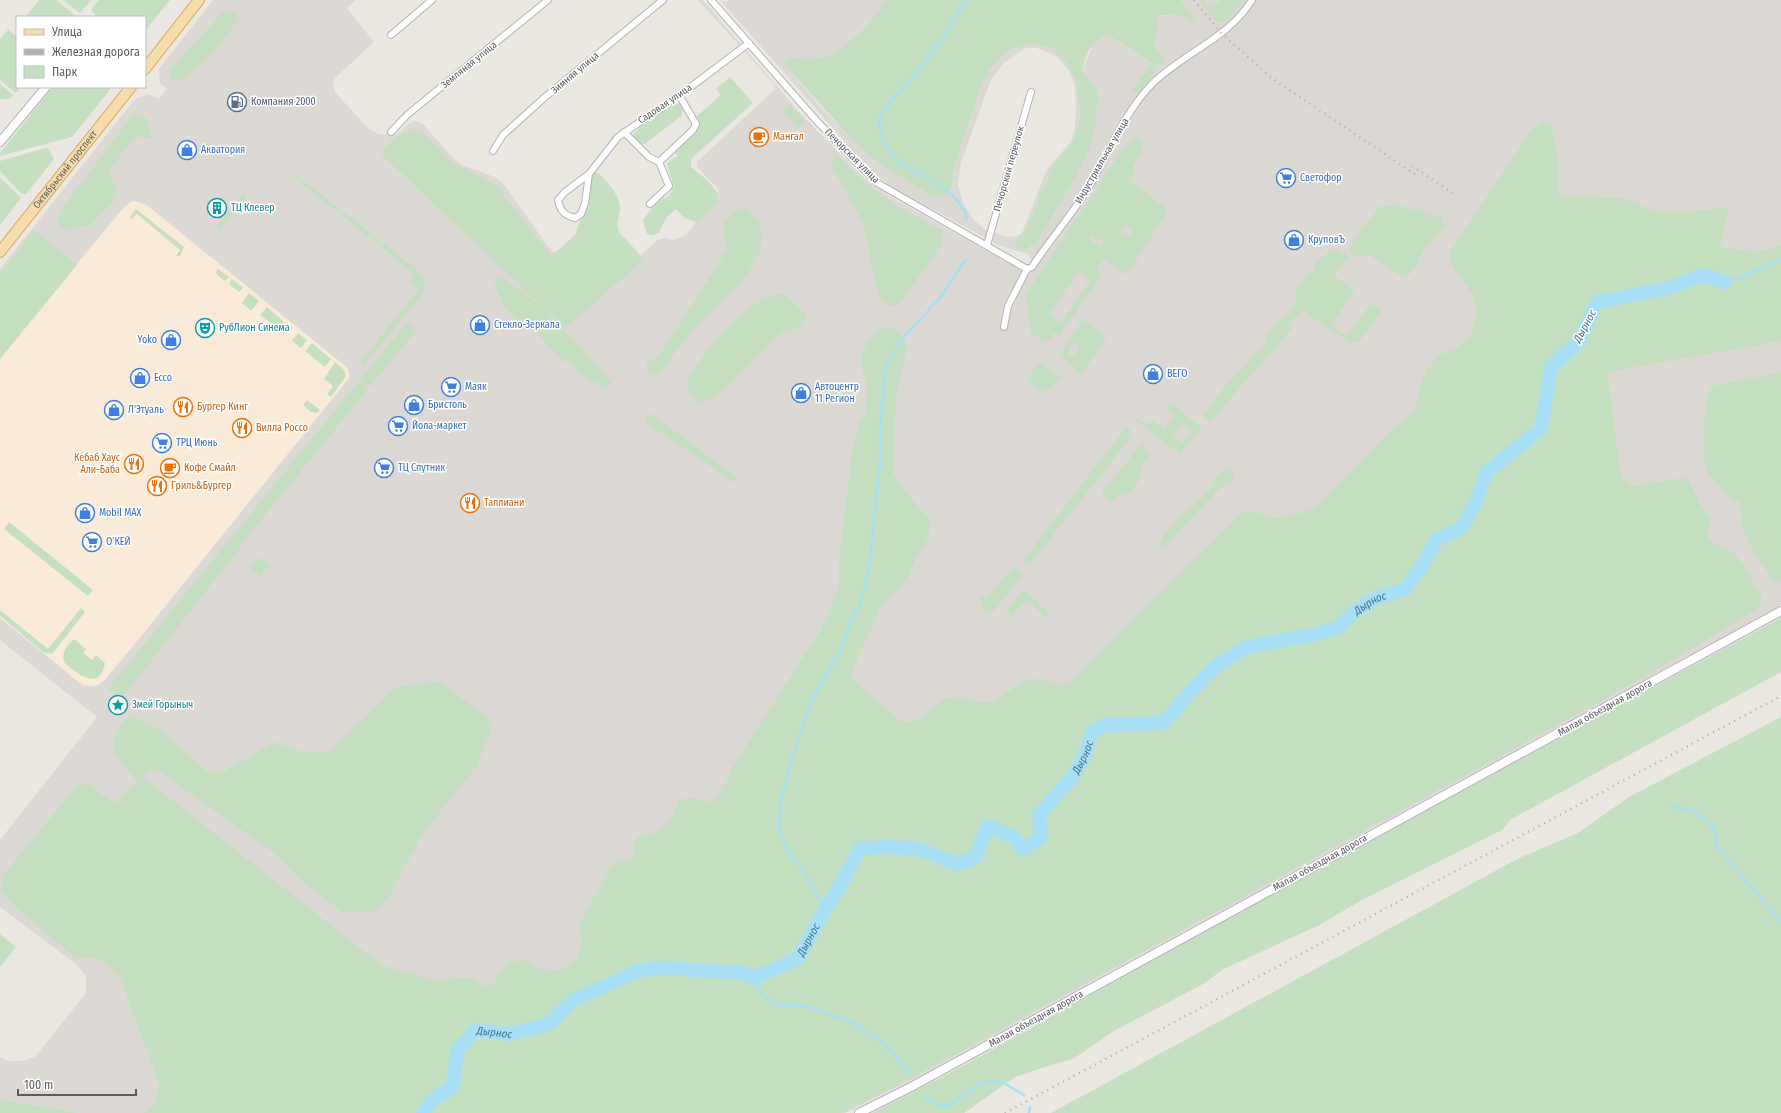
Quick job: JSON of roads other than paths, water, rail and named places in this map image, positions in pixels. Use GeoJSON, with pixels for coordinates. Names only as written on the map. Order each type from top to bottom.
{"type":"FeatureCollection","features":[{"type":"Feature","properties":{"kind":"main road"},"geometry":{"type":"LineString","coordinates":[[146,68],[199,0]]}},
{"type":"Feature","properties":{"kind":"main road","name":"Октябрьский проспект"},"geometry":{"type":"LineString","coordinates":[[0,252],[130,88]]}},
{"type":"Feature","properties":{"kind":"street"},"geometry":{"type":"LineString","coordinates":[[391,35],[432,0]]}},
{"type":"Feature","properties":{"kind":"street","name":"Земляная улица"},"geometry":{"type":"LineString","coordinates":[[390,132],[413,110],[548,0]]}},
{"type":"Feature","properties":{"kind":"street","name":"Зимняя улица"},"geometry":{"type":"LineString","coordinates":[[493,151],[503,135],[544,98],[663,0]]}},
{"type":"Feature","properties":{"kind":"street","name":"Печорская улица"},"geometry":{"type":"LineString","coordinates":[[711,0],[815,119],[879,184],[888,191],[1030,268]]}},
{"type":"Feature","properties":{"kind":"street","name":"Индустриальная улица"},"geometry":{"type":"LineString","coordinates":[[1030,268],[1069,218],[1090,184],[1119,128],[1151,85],[1164,73],[1221,34],[1252,0]]}},
{"type":"Feature","properties":{"kind":"street","name":"Садовая улица"},"geometry":{"type":"LineString","coordinates":[[589,174],[585,203],[581,214],[575,218],[563,213],[559,209],[558,200],[564,192],[589,174],[618,136],[727,61],[749,43]]}},
{"type":"Feature","properties":{"kind":"street"},"geometry":{"type":"LineString","coordinates":[[0,142],[45,88]]}},
{"type":"Feature","properties":{"kind":"street","name":"Печорский переулок"},"geometry":{"type":"LineString","coordinates":[[987,245],[1031,92]]}},
{"type":"Feature","properties":{"kind":"street"},"geometry":{"type":"LineString","coordinates":[[659,162],[693,130],[696,124],[679,95]]}},
{"type":"Feature","properties":{"kind":"street"},"geometry":{"type":"LineString","coordinates":[[624,132],[649,157],[659,162],[669,186],[650,204]]}},
{"type":"Feature","properties":{"kind":"street"},"geometry":{"type":"LineString","coordinates":[[1004,327],[1008,306],[1030,268]]}},
{"type":"Feature","properties":{"kind":"street","name":"Малая объездная дорога"},"geometry":{"type":"LineString","coordinates":[[859,1113],[939,1072],[1781,611]]}},
{"type":"Feature","properties":{"kind":"waterway"},"geometry":{"type":"LineString","coordinates":[[966,0],[931,54],[915,75],[883,111],[879,124],[883,140],[900,162],[946,190],[959,202],[967,218]]}},
{"type":"Feature","properties":{"kind":"waterway"},"geometry":{"type":"LineString","coordinates":[[825,909],[806,875],[788,850],[779,832],[780,805],[789,769],[810,703],[840,652],[851,620],[861,603],[869,568],[880,466],[880,426],[886,366],[901,340],[939,299],[966,259]]}},
{"type":"Feature","properties":{"kind":"waterway","name":"Дырнос"},"geometry":{"type":"LineString","coordinates":[[1725,282],[1742,277],[1781,260]]}},
{"type":"Feature","properties":{"kind":"waterway","name":"Дырнос"},"geometry":{"type":"LineString","coordinates":[[423,1113],[432,1101],[453,1086],[457,1051],[476,1030],[511,1034],[549,1024],[572,1001],[639,970],[666,968],[743,973],[754,978],[798,958],[825,909],[843,881],[860,848],[894,847],[919,849],[957,864],[975,858],[987,826],[1013,837],[1024,849],[1041,837],[1039,815],[1073,776],[1086,752],[1092,732],[1107,724],[1165,722],[1191,691],[1216,666],[1247,647],[1316,634],[1339,627],[1354,612],[1376,598],[1405,589],[1423,564],[1436,540],[1461,528],[1475,504],[1486,473],[1541,428],[1551,367],[1579,341],[1597,302],[1669,288],[1702,275],[1725,282]]}},
{"type":"Feature","properties":{"kind":"waterway"},"geometry":{"type":"LineString","coordinates":[[1672,807],[1692,810],[1713,827],[1718,849],[1781,921]]}},
{"type":"Feature","properties":{"kind":"waterway"},"geometry":{"type":"LineString","coordinates":[[754,978],[762,995],[777,1005],[807,1006],[853,1023],[881,1041],[910,1072]]}},
{"type":"Feature","properties":{"kind":"waterway"},"geometry":{"type":"LineString","coordinates":[[925,1097],[938,1105],[949,1105],[983,1082],[1002,1082],[1024,1095]]}},
{"type":"Feature","properties":{"kind":"waterway"},"geometry":{"type":"LineString","coordinates":[[1029,1113],[1030,1107]]}},
{"type":"Feature","properties":{"kind":"railway"},"geometry":{"type":"LineString","coordinates":[[1194,0],[1221,33],[1273,79],[1416,175]]}},
{"type":"Feature","properties":{"kind":"railway"},"geometry":{"type":"LineString","coordinates":[[1412,166],[1453,193]]}},
{"type":"Feature","properties":{"kind":"railway"},"geometry":{"type":"LineString","coordinates":[[1005,1113],[1781,696]]}},
{"type":"Feature","properties":{"kind":"place","name":"Компания 2000"},"geometry":{"type":"Point","coordinates":[237,102]}},
{"type":"Feature","properties":{"kind":"place","name":"Мангал"},"geometry":{"type":"Point","coordinates":[759,137]}},
{"type":"Feature","properties":{"kind":"place","name":"Акватория"},"geometry":{"type":"Point","coordinates":[187,150]}},
{"type":"Feature","properties":{"kind":"place","name":"Светофор"},"geometry":{"type":"Point","coordinates":[1286,178]}},
{"type":"Feature","properties":{"kind":"place","name":"ТЦ Клевер"},"geometry":{"type":"Point","coordinates":[217,208]}},
{"type":"Feature","properties":{"kind":"place","name":"КруповЪ"},"geometry":{"type":"Point","coordinates":[1294,240]}},
{"type":"Feature","properties":{"kind":"place","name":"Стекло-Зеркала"},"geometry":{"type":"Point","coordinates":[480,325]}},
{"type":"Feature","properties":{"kind":"place","name":"РубЛион Синема"},"geometry":{"type":"Point","coordinates":[205,328]}},
{"type":"Feature","properties":{"kind":"place","name":"Yoko"},"geometry":{"type":"Point","coordinates":[171,340]}},
{"type":"Feature","properties":{"kind":"place","name":"ВЕГО"},"geometry":{"type":"Point","coordinates":[1153,374]}},
{"type":"Feature","properties":{"kind":"place","name":"Ecco"},"geometry":{"type":"Point","coordinates":[140,378]}},
{"type":"Feature","properties":{"kind":"place","name":"Маяк"},"geometry":{"type":"Point","coordinates":[451,387]}},
{"type":"Feature","properties":{"kind":"place","name":"Автоцентр 11 Регион"},"geometry":{"type":"Point","coordinates":[801,393]}},
{"type":"Feature","properties":{"kind":"place","name":"Бристоль"},"geometry":{"type":"Point","coordinates":[414,405]}},
{"type":"Feature","properties":{"kind":"place","name":"Бургер Кинг"},"geometry":{"type":"Point","coordinates":[183,407]}},
{"type":"Feature","properties":{"kind":"place","name":"Л'Этуаль"},"geometry":{"type":"Point","coordinates":[114,410]}},
{"type":"Feature","properties":{"kind":"place","name":"Йола-маркет"},"geometry":{"type":"Point","coordinates":[398,426]}},
{"type":"Feature","properties":{"kind":"place","name":"Вилла Россо"},"geometry":{"type":"Point","coordinates":[242,428]}},
{"type":"Feature","properties":{"kind":"place","name":"ТРЦ Июнь"},"geometry":{"type":"Point","coordinates":[162,443]}},
{"type":"Feature","properties":{"kind":"place","name":"Кебаб Хаус Али-Баба"},"geometry":{"type":"Point","coordinates":[134,464]}},
{"type":"Feature","properties":{"kind":"place","name":"Кофе Смайл"},"geometry":{"type":"Point","coordinates":[170,468]}},
{"type":"Feature","properties":{"kind":"place","name":"ТЦ Спутник"},"geometry":{"type":"Point","coordinates":[384,468]}},
{"type":"Feature","properties":{"kind":"place","name":"Гриль&Бургер"},"geometry":{"type":"Point","coordinates":[157,486]}},
{"type":"Feature","properties":{"kind":"place","name":"Таплиани"},"geometry":{"type":"Point","coordinates":[470,503]}},
{"type":"Feature","properties":{"kind":"place","name":"Mobil MAX"},"geometry":{"type":"Point","coordinates":[85,513]}},
{"type":"Feature","properties":{"kind":"place","name":"О’КЕЙ"},"geometry":{"type":"Point","coordinates":[92,542]}},
{"type":"Feature","properties":{"kind":"place","name":"Змей Горыныч"},"geometry":{"type":"Point","coordinates":[118,705]}}]}
